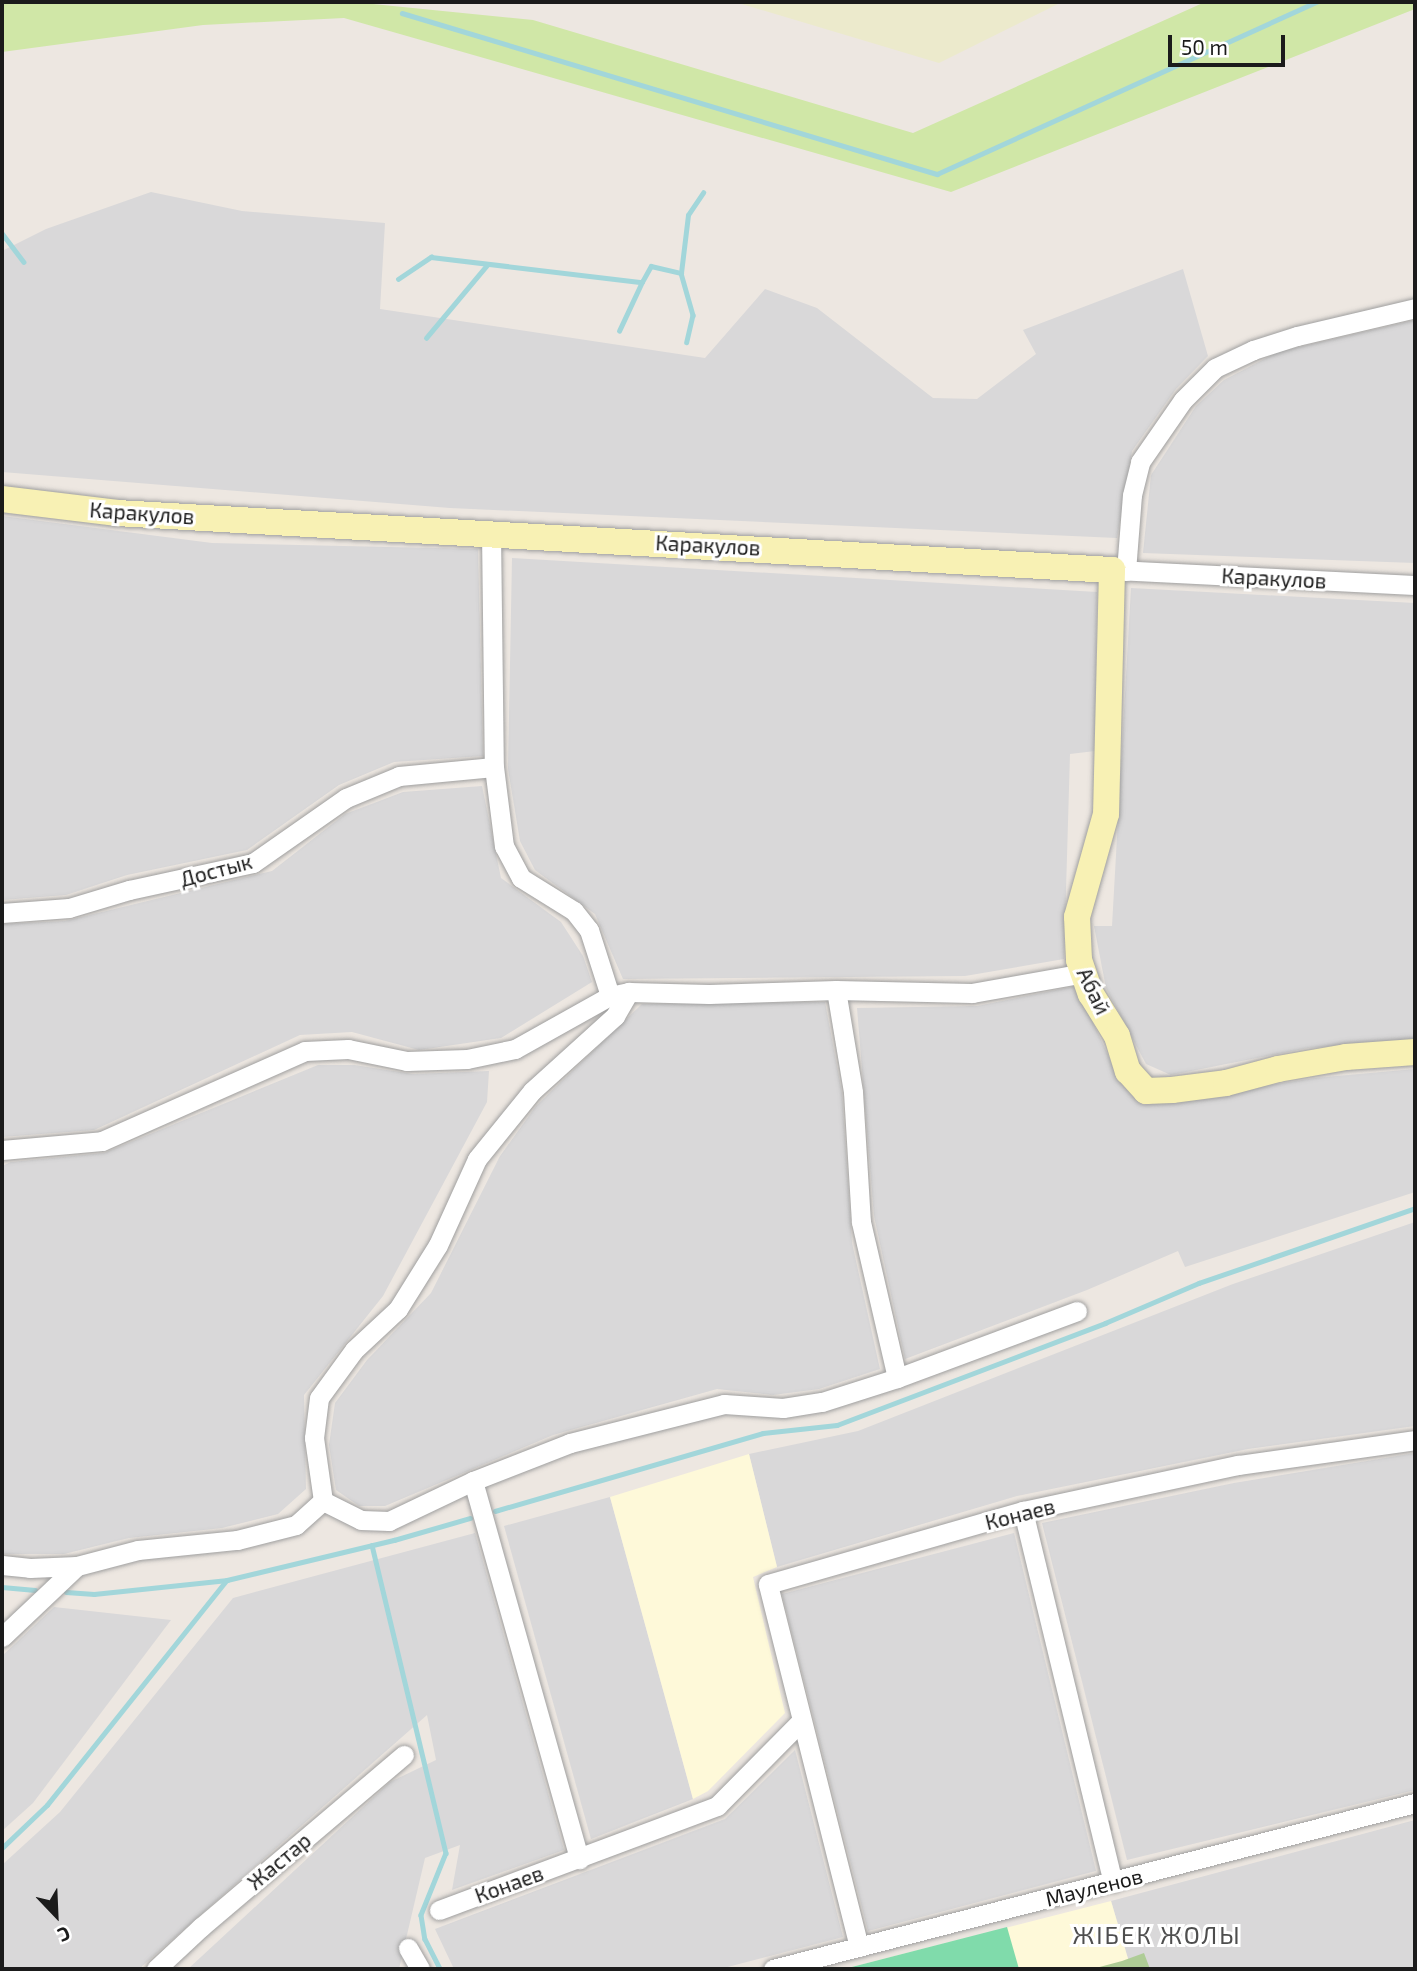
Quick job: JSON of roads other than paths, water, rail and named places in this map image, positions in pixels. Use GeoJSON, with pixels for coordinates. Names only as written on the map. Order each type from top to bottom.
{"type":"FeatureCollection","features":[{"type":"Feature","properties":{"kind":"main road","name":"Каракулов"},"geometry":{"type":"LineString","coordinates":[[2,499],[117,513],[491,532],[1119,570]]}},
{"type":"Feature","properties":{"kind":"main road","name":"Абай"},"geometry":{"type":"LineString","coordinates":[[1119,570],[1106,814],[1077,917],[1079,960],[1091,994],[1117,1037],[1128,1071],[1146,1091],[1226,1083],[1278,1069],[1346,1058],[1415,1052]]}},
{"type":"Feature","properties":{"kind":"street"},"geometry":{"type":"LineString","coordinates":[[1119,570],[1140,462],[1183,400],[1215,368],[1253,350],[1297,336],[1415,308]]}},
{"type":"Feature","properties":{"kind":"street"},"geometry":{"type":"LineString","coordinates":[[323,1501],[314,1438],[319,1398],[354,1350],[398,1309],[438,1245],[477,1159],[532,1091],[615,1016],[620,994],[589,930],[574,911],[521,878],[504,846],[494,767],[491,532]]}},
{"type":"Feature","properties":{"kind":"street","name":"Каракулов"},"geometry":{"type":"LineString","coordinates":[[1119,570],[1415,585]]}},
{"type":"Feature","properties":{"kind":"street","name":"Достык"},"geometry":{"type":"LineString","coordinates":[[2,913],[69,908],[129,890],[253,863],[346,798],[399,776],[494,767]]}},
{"type":"Feature","properties":{"kind":"street"},"geometry":{"type":"LineString","coordinates":[[2,1150],[102,1141],[305,1051],[348,1049],[407,1061],[467,1059],[515,1049],[620,994],[836,989],[972,993],[1084,973]]}},
{"type":"Feature","properties":{"kind":"street"},"geometry":{"type":"LineString","coordinates":[[836,989],[853,1092],[861,1222],[897,1378]]}},
{"type":"Feature","properties":{"kind":"street"},"geometry":{"type":"LineString","coordinates":[[323,1501],[361,1520],[389,1521],[473,1481],[570,1444],[724,1404],[783,1408],[809,1404],[897,1378],[1077,1311]]}},
{"type":"Feature","properties":{"kind":"street","name":"Конаев"},"geometry":{"type":"LineString","coordinates":[[859,1947],[768,1584],[1023,1511],[1238,1465],[1415,1440]]}},
{"type":"Feature","properties":{"kind":"street"},"geometry":{"type":"LineString","coordinates":[[473,1481],[579,1859]]}},
{"type":"Feature","properties":{"kind":"street"},"geometry":{"type":"LineString","coordinates":[[2,1565],[30,1568],[77,1566],[138,1550],[237,1540],[296,1525],[323,1501]]}},
{"type":"Feature","properties":{"kind":"street"},"geometry":{"type":"LineString","coordinates":[[1023,1511],[1113,1882]]}},
{"type":"Feature","properties":{"kind":"street"},"geometry":{"type":"LineString","coordinates":[[2,1637],[77,1566]]}},
{"type":"Feature","properties":{"kind":"street","name":"Конаев"},"geometry":{"type":"LineString","coordinates":[[439,1910],[717,1806],[801,1721]]}},
{"type":"Feature","properties":{"kind":"street","name":"Жастар"},"geometry":{"type":"LineString","coordinates":[[156,1969],[201,1927],[404,1755]]}},
{"type":"Feature","properties":{"kind":"street","name":"Мауленов"},"geometry":{"type":"LineString","coordinates":[[773,1969],[1415,1804]]}},
{"type":"Feature","properties":{"kind":"street"},"geometry":{"type":"LineString","coordinates":[[408,1948],[420,1969]]}},
{"type":"Feature","properties":{"kind":"waterway"},"geometry":{"type":"LineString","coordinates":[[402,13],[937,174],[1317,2]]}},
{"type":"Feature","properties":{"kind":"waterway"},"geometry":{"type":"LineString","coordinates":[[398,279],[431,257],[642,282],[651,266],[681,273],[688,215],[703,193]]}},
{"type":"Feature","properties":{"kind":"waterway"},"geometry":{"type":"LineString","coordinates":[[2,233],[24,262]]}},
{"type":"Feature","properties":{"kind":"waterway"},"geometry":{"type":"LineString","coordinates":[[426,338],[487,265]]}},
{"type":"Feature","properties":{"kind":"waterway"},"geometry":{"type":"LineString","coordinates":[[681,273],[693,315],[687,342]]}},
{"type":"Feature","properties":{"kind":"waterway"},"geometry":{"type":"LineString","coordinates":[[619,331],[642,282]]}},
{"type":"Feature","properties":{"kind":"waterway"},"geometry":{"type":"LineString","coordinates":[[495,1511],[763,1433],[837,1425],[1105,1323],[1199,1283],[1415,1208]]}},
{"type":"Feature","properties":{"kind":"waterway"},"geometry":{"type":"LineString","coordinates":[[66,1592],[94,1594],[227,1580],[394,1540],[470,1518]]}},
{"type":"Feature","properties":{"kind":"waterway"},"geometry":{"type":"LineString","coordinates":[[372,1545],[446,1853],[421,1915],[425,1939],[440,1969]]}},
{"type":"Feature","properties":{"kind":"waterway"},"geometry":{"type":"LineString","coordinates":[[2,1848],[47,1805],[226,1581]]}},
{"type":"Feature","properties":{"kind":"waterway"},"geometry":{"type":"LineString","coordinates":[[2,1587],[35,1590]]}},
{"type":"Feature","properties":{"kind":"district","name":"ЖІБЕК ЖОЛЫ"},"geometry":{"type":"Point","coordinates":[1157,1935]}}]}
